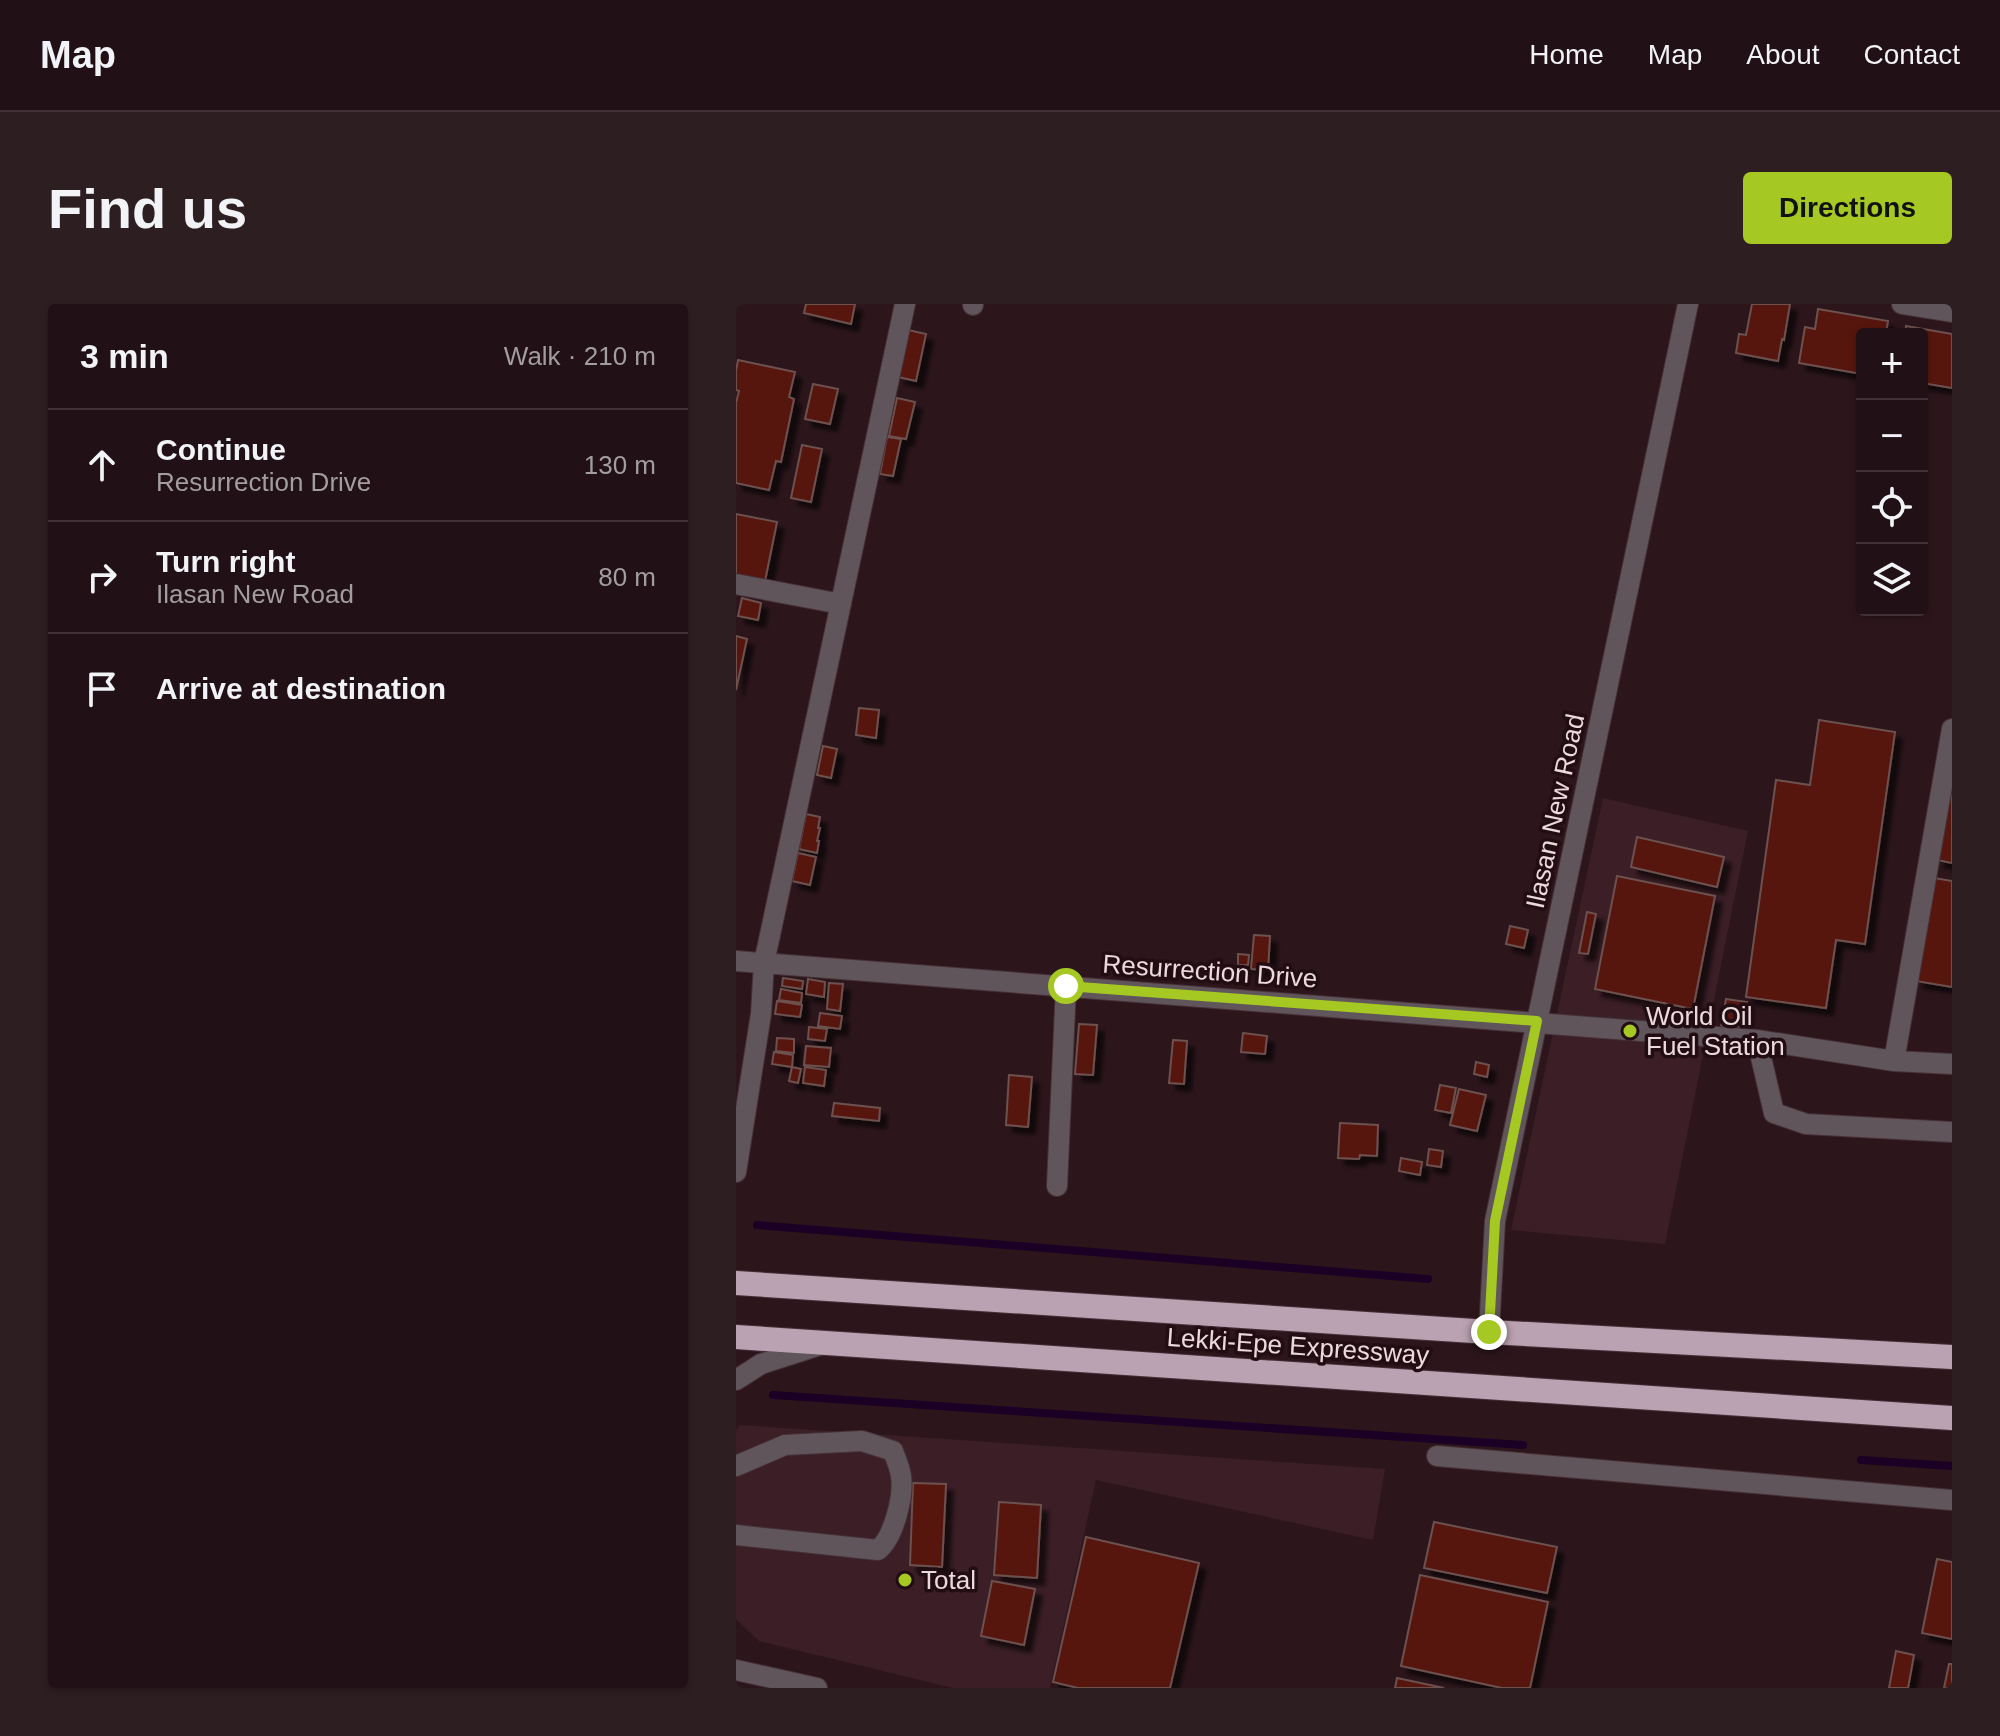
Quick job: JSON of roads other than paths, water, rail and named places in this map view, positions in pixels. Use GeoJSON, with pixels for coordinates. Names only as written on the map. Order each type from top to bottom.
{"type":"FeatureCollection","features":[{"type":"Feature","properties":{"kind":"highway","name":"Lekki-Epe Expressway"},"geometry":{"type":"LineString","coordinates":[[736,1283],[1489,1332],[1952,1357]]}},
{"type":"Feature","properties":{"kind":"highway","name":"Lekki-Epe Expressway"},"geometry":{"type":"LineString","coordinates":[[736,1337],[1952,1418]]}},
{"type":"Feature","properties":{"kind":"street"},"geometry":{"type":"LineString","coordinates":[[736,1170],[761,1014],[764,963],[905,304]]}},
{"type":"Feature","properties":{"kind":"street","name":"Ilasan New Road"},"geometry":{"type":"LineString","coordinates":[[1489,1332],[1495,1221],[1688,304]]}},
{"type":"Feature","properties":{"kind":"street"},"geometry":{"type":"LineString","coordinates":[[1902,304],[1952,312]]}},
{"type":"Feature","properties":{"kind":"street"},"geometry":{"type":"LineString","coordinates":[[736,584],[841,604]]}},
{"type":"Feature","properties":{"kind":"street"},"geometry":{"type":"LineString","coordinates":[[1894,1061],[1952,729]]}},
{"type":"Feature","properties":{"kind":"street","name":"Resurrection Drive"},"geometry":{"type":"LineString","coordinates":[[736,961],[1537,1021],[1757,1040],[1894,1061],[1952,1064]]}},
{"type":"Feature","properties":{"kind":"street"},"geometry":{"type":"LineString","coordinates":[[1057,1186],[1066,986]]}},
{"type":"Feature","properties":{"kind":"street"},"geometry":{"type":"LineString","coordinates":[[1757,1040],[1774,1113],[1806,1124],[1952,1132]]}},
{"type":"Feature","properties":{"kind":"street"},"geometry":{"type":"LineString","coordinates":[[736,1380],[761,1364],[828,1342]]}},
{"type":"Feature","properties":{"kind":"street"},"geometry":{"type":"LineString","coordinates":[[736,1466],[785,1445],[862,1441],[893,1451],[901,1478],[897,1515],[883,1546],[878,1550],[736,1535]]}},
{"type":"Feature","properties":{"kind":"street"},"geometry":{"type":"LineString","coordinates":[[1437,1456],[1952,1500]]}},
{"type":"Feature","properties":{"kind":"street"},"geometry":{"type":"LineString","coordinates":[[736,1670],[817,1688]]}},
{"type":"Feature","properties":{"kind":"waterway"},"geometry":{"type":"LineString","coordinates":[[757,1225],[1428,1279]]}},
{"type":"Feature","properties":{"kind":"waterway"},"geometry":{"type":"LineString","coordinates":[[773,1395],[1523,1445]]}},
{"type":"Feature","properties":{"kind":"waterway"},"geometry":{"type":"LineString","coordinates":[[1861,1460],[1952,1466]]}},
{"type":"Feature","properties":{"kind":"place","name":"World Oil Fuel Station"},"geometry":{"type":"Point","coordinates":[1630,1031]}},
{"type":"Feature","properties":{"kind":"place","name":"Total"},"geometry":{"type":"Point","coordinates":[905,1580]}}]}
